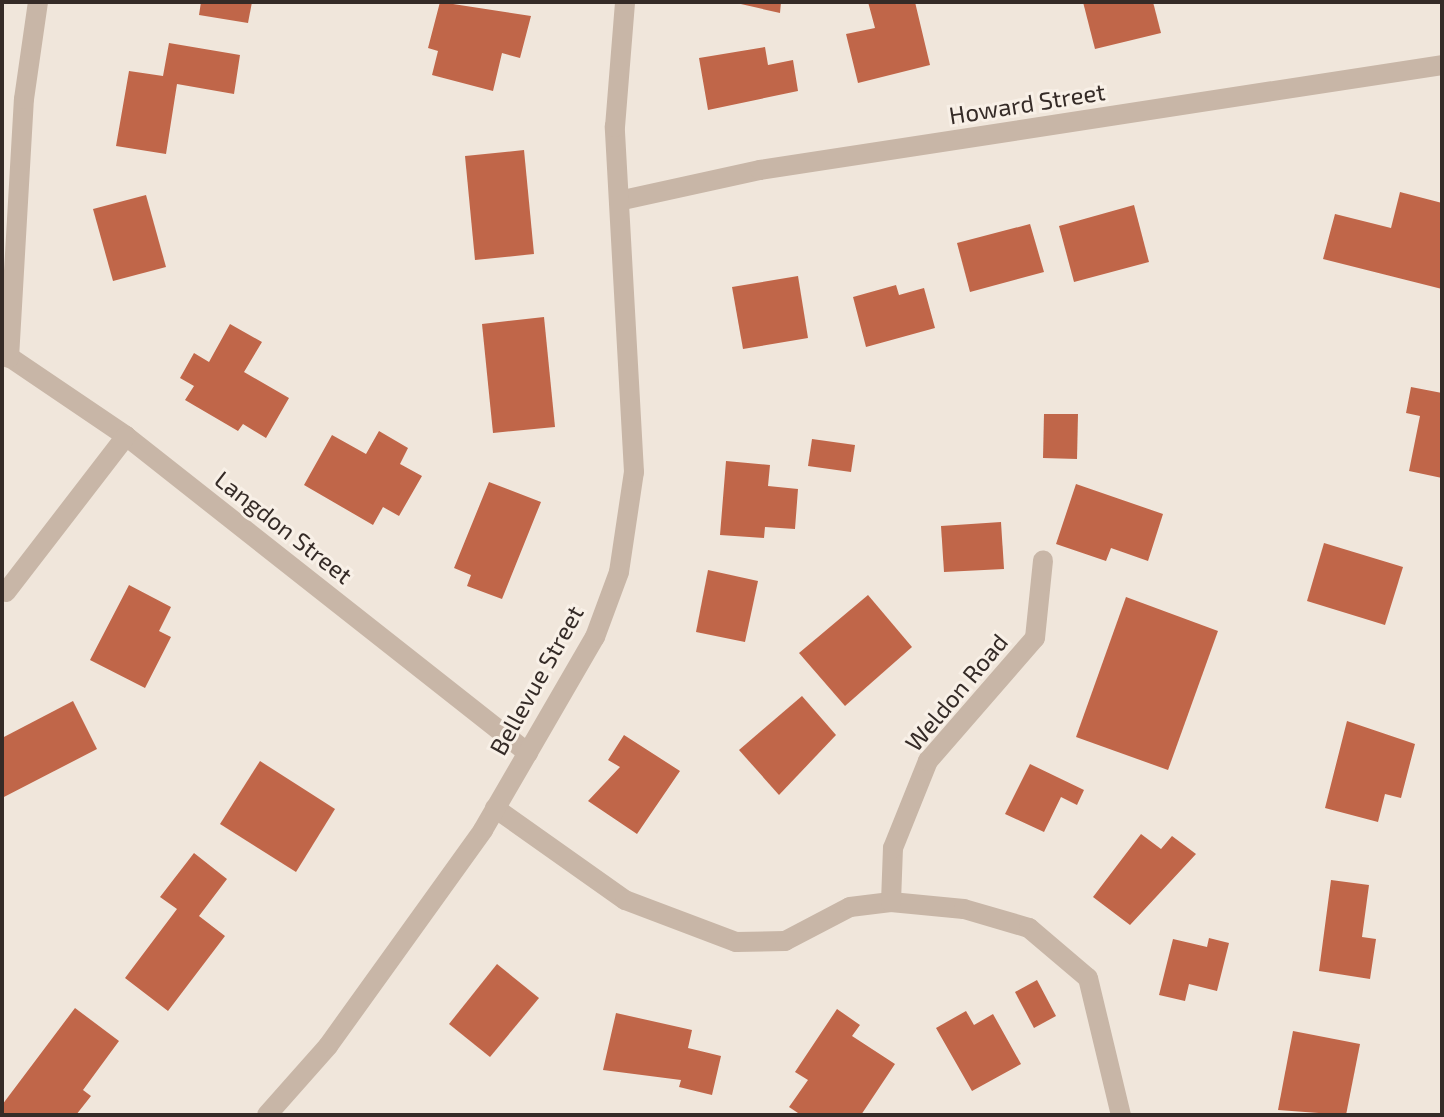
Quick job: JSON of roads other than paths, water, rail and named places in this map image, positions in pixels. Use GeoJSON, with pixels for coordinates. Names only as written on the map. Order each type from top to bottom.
{"type":"FeatureCollection","features":[{"type":"Feature","properties":{"kind":"street"},"geometry":{"type":"LineString","coordinates":[[6,355],[24,99],[38,2]]}},
{"type":"Feature","properties":{"kind":"street","name":"Bellevue Street"},"geometry":{"type":"LineString","coordinates":[[267,1115],[328,1046],[495,808],[595,637],[619,572],[634,472],[623,200],[615,127],[625,2]]}},
{"type":"Feature","properties":{"kind":"street","name":"Howard Street"},"geometry":{"type":"LineString","coordinates":[[623,200],[760,170],[1442,65]]}},
{"type":"Feature","properties":{"kind":"street","name":"Langdon Street"},"geometry":{"type":"LineString","coordinates":[[6,355],[126,436],[528,753]]}},
{"type":"Feature","properties":{"kind":"street"},"geometry":{"type":"LineString","coordinates":[[6,592],[126,436]]}},
{"type":"Feature","properties":{"kind":"street","name":"Weldon Road"},"geometry":{"type":"LineString","coordinates":[[891,902],[893,848],[928,761],[1035,638],[1043,560]]}},
{"type":"Feature","properties":{"kind":"street"},"geometry":{"type":"LineString","coordinates":[[495,808],[625,900],[736,942],[785,941],[850,907],[891,902],[964,909],[1029,928],[1088,978],[1121,1115]]}}]}
